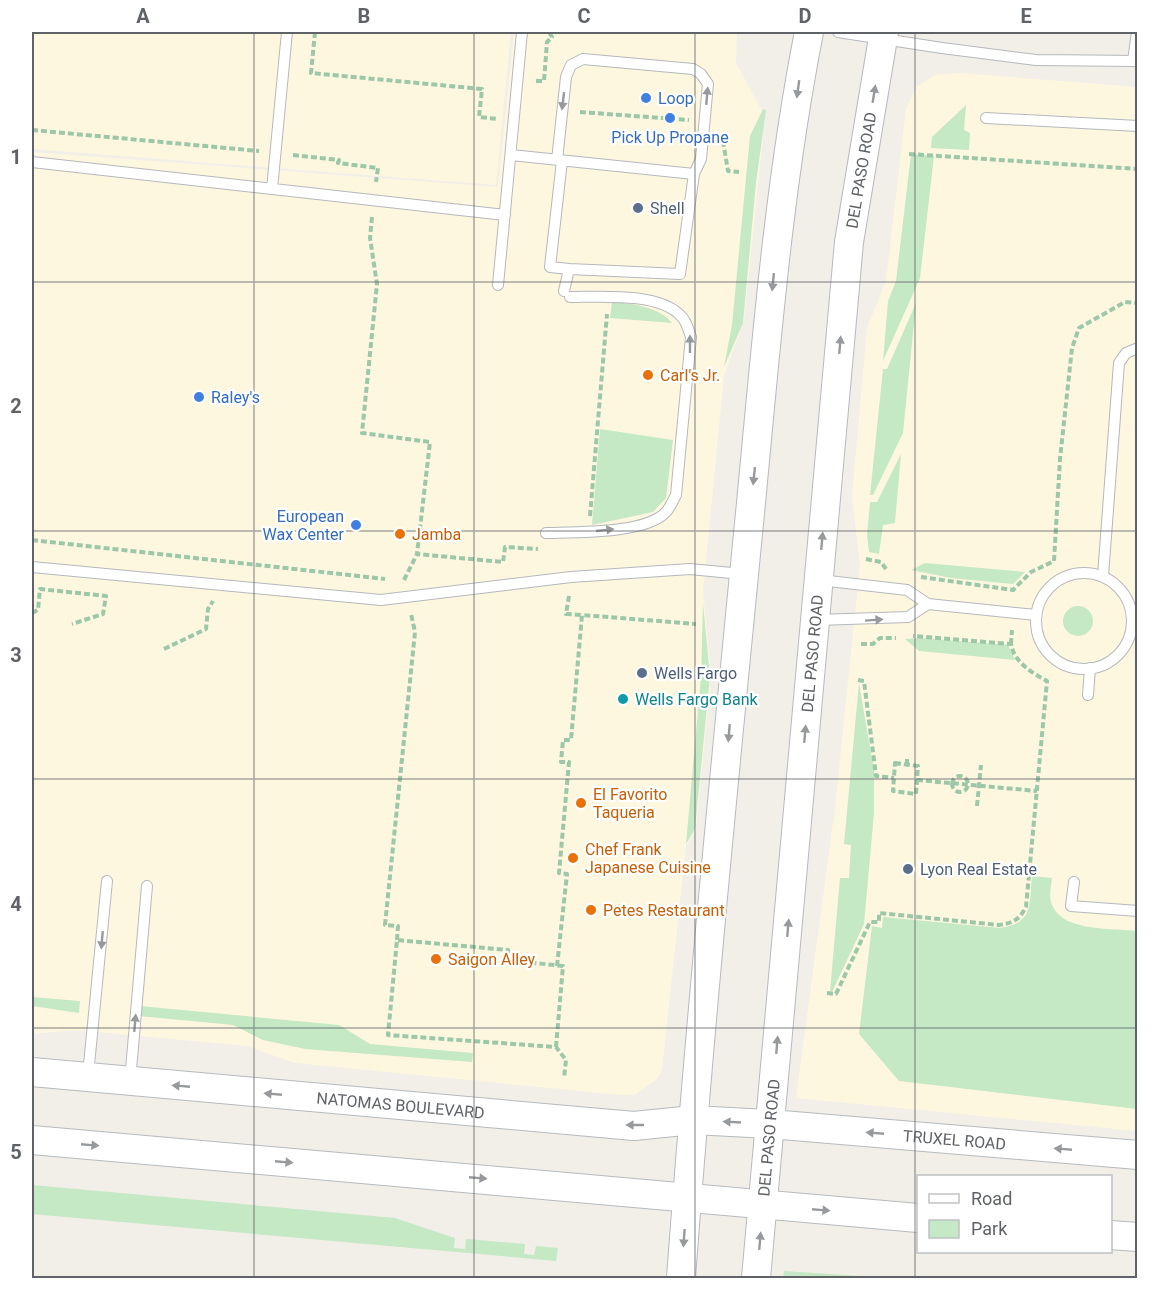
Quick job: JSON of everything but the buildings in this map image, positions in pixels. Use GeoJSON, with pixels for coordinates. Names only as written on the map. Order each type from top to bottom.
{"type":"FeatureCollection","features":[{"type":"Feature","properties":{"kind":"main road"},"geometry":{"type":"LineString","coordinates":[[681,1278],[693,1120],[775,257],[799,80],[808,32]]}},
{"type":"Feature","properties":{"kind":"main road","name":"DEL PASO ROAD"},"geometry":{"type":"LineString","coordinates":[[756,1278],[849,242],[884,35]]}},
{"type":"Feature","properties":{"kind":"main road","name":"NATOMAS BOULEVARD"},"geometry":{"type":"LineString","coordinates":[[32,1072],[634,1126],[693,1120],[770,1124]]}},
{"type":"Feature","properties":{"kind":"main road","name":"TRUXEL ROAD"},"geometry":{"type":"LineString","coordinates":[[770,1124],[1137,1155]]}},
{"type":"Feature","properties":{"kind":"main road"},"geometry":{"type":"LineString","coordinates":[[32,1140],[917,1218]]}},
{"type":"Feature","properties":{"kind":"main road"},"geometry":{"type":"LineString","coordinates":[[1112,1235],[1137,1237]]}},
{"type":"Feature","properties":{"kind":"lane"},"geometry":{"type":"LineString","coordinates":[[272,189],[287,32]]}},
{"type":"Feature","properties":{"kind":"lane"},"geometry":{"type":"LineString","coordinates":[[498,285],[522,32]]}},
{"type":"Feature","properties":{"kind":"lane"},"geometry":{"type":"LineString","coordinates":[[838,32],[884,35],[1036,60],[1135,61],[1137,32]]}},
{"type":"Feature","properties":{"kind":"lane"},"geometry":{"type":"LineString","coordinates":[[583,59],[693,69],[702,74],[708,84],[705,121],[701,159],[694,174],[680,274],[549,267],[562,111],[566,76],[571,65],[583,59]]}},
{"type":"Feature","properties":{"kind":"lane"},"geometry":{"type":"LineString","coordinates":[[986,118],[1137,126]]}},
{"type":"Feature","properties":{"kind":"lane"},"geometry":{"type":"LineString","coordinates":[[511,156],[694,174]]}},
{"type":"Feature","properties":{"kind":"lane"},"geometry":{"type":"LineString","coordinates":[[32,162],[505,215]]}},
{"type":"Feature","properties":{"kind":"lane"},"geometry":{"type":"LineString","coordinates":[[546,533],[648,524],[666,512],[676,495],[692,337],[682,316],[665,307],[636,297],[567,294],[569,269]]}},
{"type":"Feature","properties":{"kind":"lane"},"geometry":{"type":"LineString","coordinates":[[1103,576],[1119,363],[1126,353],[1137,348]]}},
{"type":"Feature","properties":{"kind":"lane"},"geometry":{"type":"LineString","coordinates":[[32,567],[381,600],[595,576],[690,569],[744,575]]}},
{"type":"Feature","properties":{"kind":"lane"},"geometry":{"type":"LineString","coordinates":[[1086,572],[1103,576],[1125,594],[1131,610],[1134,627],[1122,651],[1106,664],[1090,669],[1073,667],[1058,661],[1044,647],[1037,632],[1036,615],[1041,599],[1055,582],[1070,575],[1086,572]]}},
{"type":"Feature","properties":{"kind":"lane"},"geometry":{"type":"LineString","coordinates":[[819,580],[907,590],[928,604],[1036,615]]}},
{"type":"Feature","properties":{"kind":"lane"},"geometry":{"type":"LineString","coordinates":[[815,620],[863,621],[908,617],[928,604]]}},
{"type":"Feature","properties":{"kind":"lane"},"geometry":{"type":"LineString","coordinates":[[1088,694],[1090,669]]}},
{"type":"Feature","properties":{"kind":"lane"},"geometry":{"type":"LineString","coordinates":[[88,1077],[107,881]]}},
{"type":"Feature","properties":{"kind":"lane"},"geometry":{"type":"LineString","coordinates":[[1074,882],[1071,906],[1137,910]]}},
{"type":"Feature","properties":{"kind":"lane"},"geometry":{"type":"LineString","coordinates":[[130,1081],[147,886]]}},
{"type":"Feature","properties":{"kind":"path"},"geometry":{"type":"LineString","coordinates":[[315,32],[311,73],[482,89],[479,117],[514,120]]}},
{"type":"Feature","properties":{"kind":"path"},"geometry":{"type":"LineString","coordinates":[[535,90],[536,80],[544,81],[547,42],[552,37],[549,32]]}},
{"type":"Feature","properties":{"kind":"path"},"geometry":{"type":"LineString","coordinates":[[562,111],[719,123],[728,171],[739,172]]}},
{"type":"Feature","properties":{"kind":"path"},"geometry":{"type":"LineString","coordinates":[[32,130],[276,153],[339,160],[338,163],[378,168],[370,238],[377,284],[362,433],[430,442],[417,554],[404,582],[415,632],[385,924],[398,926],[388,1035],[556,1047]]}},
{"type":"Feature","properties":{"kind":"path"},"geometry":{"type":"LineString","coordinates":[[909,154],[1137,169]]}},
{"type":"Feature","properties":{"kind":"path"},"geometry":{"type":"LineString","coordinates":[[589,531],[609,297]]}},
{"type":"Feature","properties":{"kind":"path"},"geometry":{"type":"LineString","coordinates":[[911,575],[1013,590],[1032,572],[1054,561],[1060,459],[1072,348],[1079,328],[1125,302],[1137,303]]}},
{"type":"Feature","properties":{"kind":"path"},"geometry":{"type":"LineString","coordinates":[[32,540],[404,582]]}},
{"type":"Feature","properties":{"kind":"path"},"geometry":{"type":"LineString","coordinates":[[417,554],[503,562],[506,547],[550,550]]}},
{"type":"Feature","properties":{"kind":"path"},"geometry":{"type":"LineString","coordinates":[[866,559],[881,562],[888,572]]}},
{"type":"Feature","properties":{"kind":"path"},"geometry":{"type":"LineString","coordinates":[[32,613],[38,610],[40,589],[106,596],[103,614],[72,624]]}},
{"type":"Feature","properties":{"kind":"path"},"geometry":{"type":"LineString","coordinates":[[164,649],[206,629],[208,609]]}},
{"type":"Feature","properties":{"kind":"path"},"geometry":{"type":"LineString","coordinates":[[557,966],[567,874],[559,873],[569,762],[561,762],[563,740],[571,740],[582,615],[696,624]]}},
{"type":"Feature","properties":{"kind":"path"},"geometry":{"type":"LineString","coordinates":[[827,993],[836,994],[870,922],[879,922],[879,913],[999,925],[1012,923],[1020,918],[1026,907],[1047,681],[1025,666],[1012,651],[1011,644],[912,636],[879,638],[873,644],[861,644]]}},
{"type":"Feature","properties":{"kind":"path"},"geometry":{"type":"LineString","coordinates":[[858,681],[864,681],[876,776],[894,778]]}},
{"type":"Feature","properties":{"kind":"path"},"geometry":{"type":"LineString","coordinates":[[907,757],[907,765]]}},
{"type":"Feature","properties":{"kind":"path"},"geometry":{"type":"LineString","coordinates":[[895,764],[918,766],[916,794],[892,791],[894,778],[895,764]]}},
{"type":"Feature","properties":{"kind":"path"},"geometry":{"type":"LineString","coordinates":[[977,806],[981,765]]}},
{"type":"Feature","properties":{"kind":"path"},"geometry":{"type":"LineString","coordinates":[[962,777],[967,786],[963,792],[953,789],[954,778],[962,777]]}},
{"type":"Feature","properties":{"kind":"path"},"geometry":{"type":"LineString","coordinates":[[917,780],[1037,791]]}},
{"type":"Feature","properties":{"kind":"path"},"geometry":{"type":"LineString","coordinates":[[903,801],[904,793]]}},
{"type":"Feature","properties":{"kind":"path"},"geometry":{"type":"LineString","coordinates":[[397,940],[508,950],[507,960],[563,966],[556,1047],[566,1060],[564,1078]]}},
{"type":"Feature","properties":{"kind":"shaded area"},"geometry":{"type":"Polygon","coordinates":[[[32,32],[511,32],[496,185],[32,149],[32,32]]]}},
{"type":"Feature","properties":{"kind":"shaded area"},"geometry":{"type":"Polygon","coordinates":[[[514,32],[737,32],[736,63],[765,116],[744,321],[724,375],[703,591],[711,675],[696,829],[686,846],[662,1069],[658,1078],[635,1095],[621,1095],[295,1063],[247,1046],[77,1030],[32,1034],[32,152],[498,187],[514,32]]]}},
{"type":"Feature","properties":{"kind":"shaded area"},"geometry":{"type":"Polygon","coordinates":[[[960,73],[1137,87],[1137,1131],[796,1098],[835,808],[860,565],[852,496],[867,328],[886,281],[906,109],[916,87],[935,75],[960,73]]]}},
{"type":"Feature","properties":{"kind":"green space"},"geometry":{"type":"Polygon","coordinates":[[[966,105],[964,130],[970,133],[969,150],[931,148],[932,137],[966,105]]]}},
{"type":"Feature","properties":{"kind":"green space"},"geometry":{"type":"Polygon","coordinates":[[[763,109],[766,110],[756,183],[743,323],[724,367],[732,325],[750,136],[763,109]]]}},
{"type":"Feature","properties":{"kind":"green space"},"geometry":{"type":"Polygon","coordinates":[[[911,154],[934,156],[920,278],[883,361],[888,301],[896,281],[911,154]]]}},
{"type":"Feature","properties":{"kind":"green space"},"geometry":{"type":"Polygon","coordinates":[[[612,302],[652,310],[660,313],[672,323],[610,318],[612,302]]]}},
{"type":"Feature","properties":{"kind":"green space"},"geometry":{"type":"Polygon","coordinates":[[[916,303],[903,433],[873,495],[870,495],[883,369],[887,369],[916,303]]]}},
{"type":"Feature","properties":{"kind":"green space"},"geometry":{"type":"Polygon","coordinates":[[[600,429],[673,440],[666,498],[653,512],[592,525],[600,429]]]}},
{"type":"Feature","properties":{"kind":"green space"},"geometry":{"type":"Polygon","coordinates":[[[901,454],[895,523],[883,525],[879,554],[869,552],[867,535],[870,502],[877,502],[901,454]]]}},
{"type":"Feature","properties":{"kind":"green space"},"geometry":{"type":"Polygon","coordinates":[[[925,563],[1025,572],[1013,584],[951,578],[911,570],[925,563]]]}},
{"type":"Feature","properties":{"kind":"green space"},"geometry":{"type":"Polygon","coordinates":[[[703,603],[710,676],[695,829],[686,844],[701,676],[703,603]]]}},
{"type":"Feature","properties":{"kind":"green space"},"geometry":{"type":"Polygon","coordinates":[[[1078,606],[1089,610],[1093,621],[1089,632],[1078,636],[1067,632],[1063,621],[1067,610],[1078,606]]]}},
{"type":"Feature","properties":{"kind":"green space"},"geometry":{"type":"Polygon","coordinates":[[[920,638],[1008,645],[1015,660],[919,651],[905,639],[920,638]]]}},
{"type":"Feature","properties":{"kind":"green space"},"geometry":{"type":"Polygon","coordinates":[[[859,683],[874,771],[874,813],[864,924],[832,992],[830,991],[840,878],[849,878],[851,845],[844,844],[859,683]]]}},
{"type":"Feature","properties":{"kind":"green space"},"geometry":{"type":"Polygon","coordinates":[[[1032,876],[1052,878],[1051,904],[1059,915],[1068,921],[1091,927],[1137,931],[1137,1109],[899,1081],[859,1034],[872,926],[882,928],[883,917],[1000,928],[1011,926],[1019,922],[1028,911],[1032,876]]]}},
{"type":"Feature","properties":{"kind":"green space"},"geometry":{"type":"Polygon","coordinates":[[[32,997],[80,1001],[79,1013],[32,1006],[32,997]]]}},
{"type":"Feature","properties":{"kind":"green space"},"geometry":{"type":"Polygon","coordinates":[[[140,1006],[339,1025],[370,1044],[473,1053],[472,1062],[305,1049],[263,1040],[233,1025],[139,1016],[140,1006]]]}},
{"type":"Feature","properties":{"kind":"green space"},"geometry":{"type":"Polygon","coordinates":[[[32,1185],[395,1218],[455,1238],[454,1248],[465,1249],[466,1239],[525,1244],[524,1254],[534,1255],[536,1246],[558,1248],[556,1261],[32,1214],[32,1185]]]}},
{"type":"Feature","properties":{"kind":"green space"},"geometry":{"type":"Polygon","coordinates":[[[784,1271],[890,1278],[783,1278],[784,1271]]]}},
{"type":"Feature","properties":{"kind":"place","name":"Loop"},"geometry":{"type":"Point","coordinates":[646,98]}},
{"type":"Feature","properties":{"kind":"place","name":"Pick Up Propane"},"geometry":{"type":"Point","coordinates":[670,118]}},
{"type":"Feature","properties":{"kind":"place","name":"Shell"},"geometry":{"type":"Point","coordinates":[638,208]}},
{"type":"Feature","properties":{"kind":"place","name":"Carl's Jr."},"geometry":{"type":"Point","coordinates":[648,375]}},
{"type":"Feature","properties":{"kind":"place","name":"Raley's"},"geometry":{"type":"Point","coordinates":[199,397]}},
{"type":"Feature","properties":{"kind":"place","name":"European Wax Center"},"geometry":{"type":"Point","coordinates":[356,525]}},
{"type":"Feature","properties":{"kind":"place","name":"Jamba"},"geometry":{"type":"Point","coordinates":[400,534]}},
{"type":"Feature","properties":{"kind":"place","name":"Wells Fargo"},"geometry":{"type":"Point","coordinates":[642,673]}},
{"type":"Feature","properties":{"kind":"place","name":"Wells Fargo Bank"},"geometry":{"type":"Point","coordinates":[623,699]}},
{"type":"Feature","properties":{"kind":"place","name":"El Favorito Taqueria"},"geometry":{"type":"Point","coordinates":[581,803]}},
{"type":"Feature","properties":{"kind":"place","name":"Chef Frank Japanese Cuisine"},"geometry":{"type":"Point","coordinates":[573,858]}},
{"type":"Feature","properties":{"kind":"place","name":"Lyon Real Estate"},"geometry":{"type":"Point","coordinates":[908,869]}},
{"type":"Feature","properties":{"kind":"place","name":"Petes Restaurant"},"geometry":{"type":"Point","coordinates":[591,910]}},
{"type":"Feature","properties":{"kind":"place","name":"Saigon Alley"},"geometry":{"type":"Point","coordinates":[436,959]}}]}
